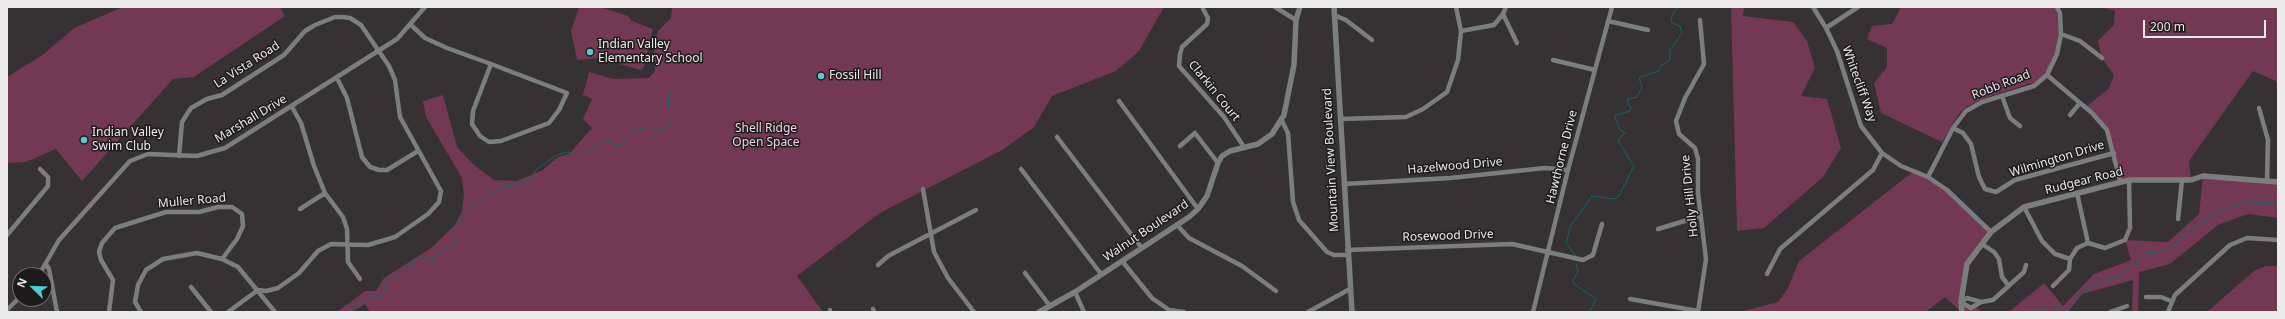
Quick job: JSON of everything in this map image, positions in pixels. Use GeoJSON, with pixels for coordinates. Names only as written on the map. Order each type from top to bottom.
{"type":"FeatureCollection","features":[{"type":"Feature","properties":{"kind":"street","name":"Marshall Drive"},"geometry":{"type":"LineString","coordinates":[[44,267],[59,240],[126,164],[148,154],[197,156],[225,148],[380,51],[397,39],[411,25],[425,7]]}},
{"type":"Feature","properties":{"kind":"street"},"geometry":{"type":"LineString","coordinates":[[1275,7],[1296,20]]}},
{"type":"Feature","properties":{"kind":"street"},"geometry":{"type":"LineString","coordinates":[[1180,146],[1195,134],[1218,163],[1226,153],[1263,141],[1272,134],[1282,121],[1294,65],[1296,20],[1300,7]]}},
{"type":"Feature","properties":{"kind":"street","name":"Mountain View Boulevard"},"geometry":{"type":"LineString","coordinates":[[1334,7],[1352,312]]}},
{"type":"Feature","properties":{"kind":"street"},"geometry":{"type":"LineString","coordinates":[[1340,119],[1406,117],[1423,109],[1447,92],[1458,60],[1461,31],[1456,7]]}},
{"type":"Feature","properties":{"kind":"street"},"geometry":{"type":"LineString","coordinates":[[1461,31],[1494,25],[1503,14],[1506,7]]}},
{"type":"Feature","properties":{"kind":"street","name":"Hawthorne Drive"},"geometry":{"type":"LineString","coordinates":[[1533,312],[1549,253],[1568,170],[1612,7]]}},
{"type":"Feature","properties":{"kind":"street","name":"Whitecliff Way"},"geometry":{"type":"LineString","coordinates":[[1813,7],[1826,28],[1837,51],[1861,126],[1882,153],[1901,166],[1928,177],[1947,190],[1991,232]]}},
{"type":"Feature","properties":{"kind":"street"},"geometry":{"type":"LineString","coordinates":[[1826,28],[1858,7]]}},
{"type":"Feature","properties":{"kind":"street","name":"Robb Road"},"geometry":{"type":"LineString","coordinates":[[1928,177],[1953,128],[1959,119],[1973,106],[2034,86],[2047,75],[2057,54],[2061,34],[2060,13],[2057,7]]}},
{"type":"Feature","properties":{"kind":"street","name":"Clarkin Court"},"geometry":{"type":"LineString","coordinates":[[1203,9],[1208,18],[1207,24],[1182,47],[1179,66],[1224,117],[1244,147]]}},
{"type":"Feature","properties":{"kind":"street"},"geometry":{"type":"LineString","coordinates":[[1503,14],[1517,43]]}},
{"type":"Feature","properties":{"kind":"street"},"geometry":{"type":"LineString","coordinates":[[1334,15],[1346,20],[1372,40]]}},
{"type":"Feature","properties":{"kind":"street","name":"La Vista Road"},"geometry":{"type":"LineString","coordinates":[[179,156],[182,122],[191,108],[207,99],[222,95],[284,55],[305,31],[315,25],[335,17],[350,18],[361,25],[380,51],[395,80],[400,116],[418,151],[438,182],[441,191],[439,202],[428,214],[395,238],[368,245],[347,243],[331,244],[318,251],[299,272],[278,288],[266,291],[258,290]]}},
{"type":"Feature","properties":{"kind":"street","name":"Holly Hill Drive"},"geometry":{"type":"LineString","coordinates":[[1698,312],[1706,264],[1697,152],[1679,134],[1676,121],[1685,98],[1704,64],[1700,20]]}},
{"type":"Feature","properties":{"kind":"street"},"geometry":{"type":"LineString","coordinates":[[1608,21],[1648,30]]}},
{"type":"Feature","properties":{"kind":"street"},"geometry":{"type":"LineString","coordinates":[[411,25],[425,38],[567,93],[559,110],[549,123],[527,133],[501,141],[489,142],[480,136],[472,124],[473,111],[491,64]]}},
{"type":"Feature","properties":{"kind":"street"},"geometry":{"type":"LineString","coordinates":[[2061,34],[2080,41],[2102,58]]}},
{"type":"Feature","properties":{"kind":"street"},"geometry":{"type":"LineString","coordinates":[[1553,60],[1595,70]]}},
{"type":"Feature","properties":{"kind":"street"},"geometry":{"type":"LineString","coordinates":[[2047,75],[2079,104],[2092,113],[2107,130],[2120,181]]}},
{"type":"Feature","properties":{"kind":"street"},"geometry":{"type":"LineString","coordinates":[[337,78],[347,98],[362,157],[370,167],[379,170],[387,170],[418,151]]}},
{"type":"Feature","properties":{"kind":"street"},"geometry":{"type":"LineString","coordinates":[[2002,96],[2010,118],[2020,126]]}},
{"type":"Feature","properties":{"kind":"street"},"geometry":{"type":"LineString","coordinates":[[1119,101],[1198,209]]}},
{"type":"Feature","properties":{"kind":"street"},"geometry":{"type":"LineString","coordinates":[[2070,115],[2079,104]]}},
{"type":"Feature","properties":{"kind":"street"},"geometry":{"type":"LineString","coordinates":[[292,107],[301,123],[314,166],[326,193],[343,217],[347,229],[348,262],[360,279]]}},
{"type":"Feature","properties":{"kind":"street"},"geometry":{"type":"LineString","coordinates":[[2259,108],[2268,140],[2267,180]]}},
{"type":"Feature","properties":{"kind":"street","name":"Rosewood Drive"},"geometry":{"type":"LineString","coordinates":[[1282,121],[1288,133],[1293,202],[1299,220],[1327,252],[1334,255],[1512,244],[1575,259],[1588,258],[1593,255],[1602,224]]}},
{"type":"Feature","properties":{"kind":"street","name":"Wilmington Drive"},"geometry":{"type":"LineString","coordinates":[[1953,128],[1963,134],[1972,144],[1979,177],[1985,189],[1996,192],[2014,180],[2114,153]]}},
{"type":"Feature","properties":{"kind":"street"},"geometry":{"type":"LineString","coordinates":[[1057,136],[1141,247]]}},
{"type":"Feature","properties":{"kind":"street"},"geometry":{"type":"LineString","coordinates":[[1767,274],[1780,249],[1873,170],[1882,153]]}},
{"type":"Feature","properties":{"kind":"street","name":"Walnut Boulevard"},"geometry":{"type":"LineString","coordinates":[[1039,312],[1075,292],[1141,247],[1177,225],[1198,209],[1207,196],[1218,163]]}},
{"type":"Feature","properties":{"kind":"street","name":"Hazelwood Drive"},"geometry":{"type":"LineString","coordinates":[[1344,184],[1450,178],[1544,168],[1568,170]]}},
{"type":"Feature","properties":{"kind":"street"},"geometry":{"type":"LineString","coordinates":[[7,235],[48,186],[48,176],[40,169]]}},
{"type":"Feature","properties":{"kind":"street"},"geometry":{"type":"LineString","coordinates":[[1021,169],[1101,274]]}},
{"type":"Feature","properties":{"kind":"street","name":"Rudgear Road"},"geometry":{"type":"LineString","coordinates":[[1962,312],[1961,302],[1967,264],[1991,232],[2024,207],[2120,181],[2129,180],[2182,180],[2203,176],[2278,182]]}},
{"type":"Feature","properties":{"kind":"street"},"geometry":{"type":"LineString","coordinates":[[2053,286],[2069,270],[2070,259],[2077,248],[2088,243],[2105,248],[2125,240],[2130,228],[2129,180]]}},
{"type":"Feature","properties":{"kind":"street"},"geometry":{"type":"LineString","coordinates":[[2178,219],[2182,180]]}},
{"type":"Feature","properties":{"kind":"street"},"geometry":{"type":"LineString","coordinates":[[923,189],[934,252],[948,278],[974,312]]}},
{"type":"Feature","properties":{"kind":"street"},"geometry":{"type":"LineString","coordinates":[[300,209],[326,193]]}},
{"type":"Feature","properties":{"kind":"street"},"geometry":{"type":"LineString","coordinates":[[2077,193],[2088,243]]}},
{"type":"Feature","properties":{"kind":"street","name":"Muller Road"},"geometry":{"type":"LineString","coordinates":[[109,312],[113,280],[101,260],[99,252],[102,243],[114,228],[166,212],[199,212],[218,207],[232,207],[238,210],[243,217],[243,226],[238,238],[222,259]]}},
{"type":"Feature","properties":{"kind":"street"},"geometry":{"type":"LineString","coordinates":[[2024,207],[2042,241],[2055,254],[2070,259]]}},
{"type":"Feature","properties":{"kind":"street"},"geometry":{"type":"LineString","coordinates":[[878,265],[888,256],[976,210]]}},
{"type":"Feature","properties":{"kind":"street"},"geometry":{"type":"LineString","coordinates":[[1658,229],[1701,216]]}},
{"type":"Feature","properties":{"kind":"street"},"geometry":{"type":"LineString","coordinates":[[1177,225],[1189,238],[1242,266],[1276,291]]}},
{"type":"Feature","properties":{"kind":"street"},"geometry":{"type":"LineString","coordinates":[[2168,312],[2171,300],[2235,242],[2247,238],[2278,240]]}},
{"type":"Feature","properties":{"kind":"street"},"geometry":{"type":"LineString","coordinates":[[1982,244],[1994,252],[1999,259],[2002,277],[2009,286]]}},
{"type":"Feature","properties":{"kind":"street"},"geometry":{"type":"LineString","coordinates":[[141,312],[135,302],[138,285],[146,270],[163,259],[197,253],[222,259],[238,267],[275,312]]}},
{"type":"Feature","properties":{"kind":"street"},"geometry":{"type":"LineString","coordinates":[[1122,261],[1152,298],[1169,311],[1184,312]]}},
{"type":"Feature","properties":{"kind":"street"},"geometry":{"type":"LineString","coordinates":[[46,264],[57,312]]}},
{"type":"Feature","properties":{"kind":"street"},"geometry":{"type":"LineString","coordinates":[[1981,302],[1967,298],[1961,302],[1971,308],[1981,302],[1993,300],[2024,272],[2026,265]]}},
{"type":"Feature","properties":{"kind":"street"},"geometry":{"type":"LineString","coordinates":[[1025,274],[1050,306]]}},
{"type":"Feature","properties":{"kind":"street"},"geometry":{"type":"LineString","coordinates":[[191,287],[211,312]]}},
{"type":"Feature","properties":{"kind":"street"},"geometry":{"type":"LineString","coordinates":[[1308,312],[1350,289]]}},
{"type":"Feature","properties":{"kind":"street"},"geometry":{"type":"LineString","coordinates":[[228,312],[258,290]]}},
{"type":"Feature","properties":{"kind":"street"},"geometry":{"type":"LineString","coordinates":[[1075,292],[1084,312]]}},
{"type":"Feature","properties":{"kind":"street"},"geometry":{"type":"LineString","coordinates":[[2146,296],[2161,297],[2171,300]]}},
{"type":"Feature","properties":{"kind":"street"},"geometry":{"type":"LineString","coordinates":[[1630,299],[1698,312]]}},
{"type":"Feature","properties":{"kind":"street"},"geometry":{"type":"LineString","coordinates":[[2110,312],[2127,306]]}},
{"type":"Feature","properties":{"kind":"green space"},"geometry":{"type":"Polygon","coordinates":[[[123,7],[280,7],[285,16],[194,77],[173,79],[82,181],[56,149],[26,162],[7,163],[7,77],[44,54],[74,28],[123,7]]]}},
{"type":"Feature","properties":{"kind":"green space"},"geometry":{"type":"Polygon","coordinates":[[[579,7],[600,7],[628,16],[632,21],[653,29],[644,67],[640,70],[600,58],[577,60],[571,31],[579,7]]]}},
{"type":"Feature","properties":{"kind":"green space","name":"Shell Ridge Open Space"},"geometry":{"type":"Polygon","coordinates":[[[672,7],[1164,7],[1139,51],[1116,71],[1052,96],[1034,127],[1004,149],[880,213],[797,276],[823,312],[370,312],[365,304],[352,312],[337,312],[365,291],[376,291],[384,278],[431,248],[454,226],[462,212],[464,194],[462,178],[426,117],[423,101],[443,95],[457,147],[474,165],[494,180],[517,181],[543,170],[558,157],[569,154],[592,128],[583,119],[592,99],[583,95],[589,72],[613,79],[649,78],[655,71],[654,42],[658,31],[671,18],[672,7]]]}},
{"type":"Feature","properties":{"kind":"green space"},"geometry":{"type":"Polygon","coordinates":[[[1731,7],[1744,7],[1743,16],[1793,22],[1807,41],[1815,68],[1801,96],[1827,99],[1841,148],[1823,177],[1764,228],[1737,231],[1731,7]]]}},
{"type":"Feature","properties":{"kind":"green space"},"geometry":{"type":"Polygon","coordinates":[[[1901,7],[2057,7],[2061,34],[2057,54],[2047,75],[2034,86],[2031,83],[1985,98],[1966,107],[1958,115],[1942,142],[1881,113],[1874,83],[1887,67],[1887,48],[1867,39],[1872,26],[1892,24],[1901,7]]]}},
{"type":"Feature","properties":{"kind":"green space"},"geometry":{"type":"Polygon","coordinates":[[[2100,7],[2278,7],[2278,87],[2276,81],[2253,71],[2189,161],[2191,180],[2120,181],[2107,130],[2085,108],[2109,88],[2114,75],[2102,58],[2098,41],[2114,25],[2115,11],[2100,7]]]}},
{"type":"Feature","properties":{"kind":"green space"},"geometry":{"type":"Polygon","coordinates":[[[1914,171],[1947,190],[1991,232],[1967,264],[1961,302],[1967,307],[1976,306],[1981,312],[1961,312],[1945,297],[1928,310],[1929,312],[1740,312],[1778,302],[1788,288],[1799,261],[1914,171]]]}},
{"type":"Feature","properties":{"kind":"green space"},"geometry":{"type":"Polygon","coordinates":[[[2203,176],[2278,182],[2278,218],[2248,214],[2218,225],[2170,264],[2139,272],[2138,312],[2132,312],[2133,280],[2082,294],[2068,312],[2009,312],[2044,283],[2063,306],[2094,274],[2131,260],[2125,240],[2168,242],[2199,214],[2203,176]]]}},
{"type":"Feature","properties":{"kind":"green space"},"geometry":{"type":"Polygon","coordinates":[[[2266,266],[2278,266],[2278,312],[2207,312],[2254,271],[2266,266]]]}},
{"type":"Feature","properties":{"kind":"waterway"},"geometry":{"type":"LineString","coordinates":[[1576,256],[1566,244],[1570,227],[1592,196],[1615,199],[1619,196],[1634,166],[1619,143],[1618,140],[1625,133],[1620,130],[1615,117],[1616,115],[1630,111],[1631,108],[1627,102],[1628,99],[1637,97],[1642,87],[1639,78],[1659,71],[1662,65],[1670,60],[1670,50],[1682,33],[1680,26],[1672,23],[1671,18],[1675,10],[1679,7]]}},
{"type":"Feature","properties":{"kind":"waterway"},"geometry":{"type":"LineString","coordinates":[[669,109],[668,96],[673,89]]}},
{"type":"Feature","properties":{"kind":"waterway"},"geometry":{"type":"LineString","coordinates":[[348,312],[370,295],[379,298],[388,278],[396,277],[420,256],[434,261],[435,257],[443,250],[454,245],[457,240],[458,222],[465,213],[476,203],[502,187],[515,186],[531,179],[537,169],[555,156],[567,152],[580,154],[587,152],[603,141],[619,145],[623,143],[630,133],[640,129],[649,127],[654,130],[666,130],[671,120]]}},
{"type":"Feature","properties":{"kind":"waterway"},"geometry":{"type":"LineString","coordinates":[[2032,312],[2047,307],[2067,310],[2083,291],[2126,271],[2148,253],[2166,251],[2214,213],[2245,202],[2278,203]]}},
{"type":"Feature","properties":{"kind":"waterway"},"geometry":{"type":"LineString","coordinates":[[1576,264],[1578,271],[1573,281],[1574,284],[1596,299],[1590,312]]}},
{"type":"Feature","properties":{"kind":"place","name":"Indian Valley Elementary School"},"geometry":{"type":"Point","coordinates":[590,52]}},
{"type":"Feature","properties":{"kind":"place","name":"Fossil Hill"},"geometry":{"type":"Point","coordinates":[821,76]}},
{"type":"Feature","properties":{"kind":"place","name":"Indian Valley Swim Club"},"geometry":{"type":"Point","coordinates":[84,140]}}]}
